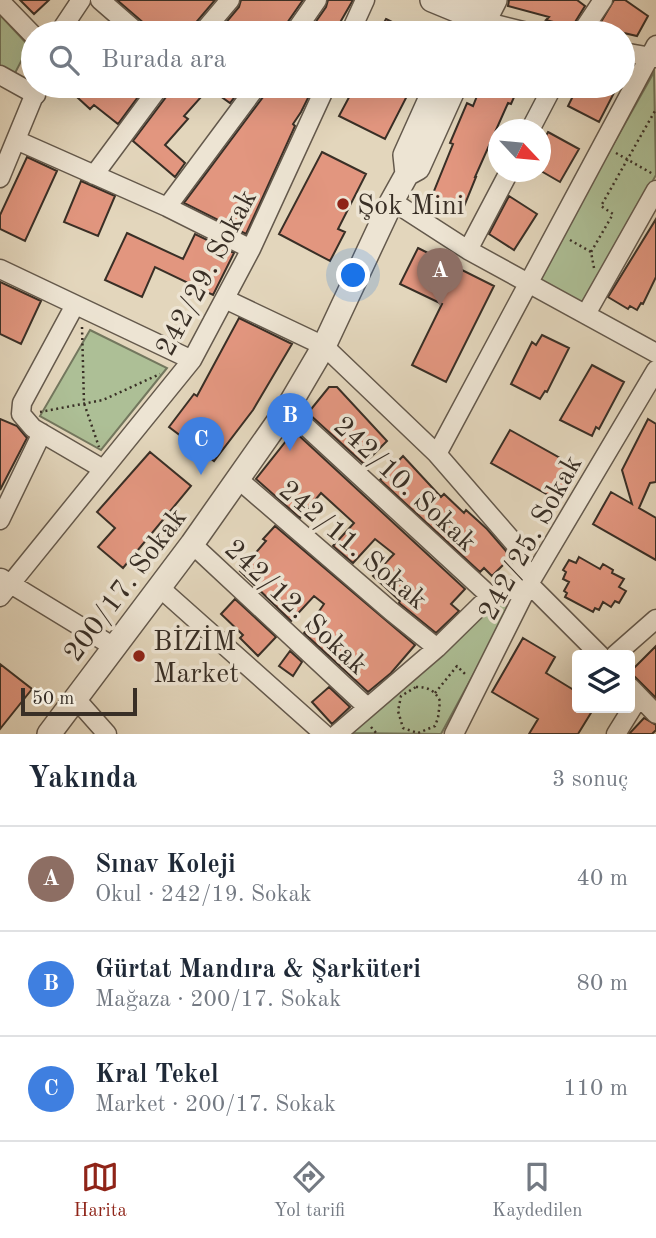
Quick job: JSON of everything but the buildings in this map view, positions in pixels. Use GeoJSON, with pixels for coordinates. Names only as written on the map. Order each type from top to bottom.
{"type":"FeatureCollection","features":[{"type":"Feature","properties":{"kind":"street"},"geometry":{"type":"LineString","coordinates":[[67,21],[81,0]]}},
{"type":"Feature","properties":{"kind":"street"},"geometry":{"type":"LineString","coordinates":[[100,0],[124,21]]}},
{"type":"Feature","properties":{"kind":"street"},"geometry":{"type":"LineString","coordinates":[[212,21],[230,0]]}},
{"type":"Feature","properties":{"kind":"street"},"geometry":{"type":"LineString","coordinates":[[302,21],[317,0]]}},
{"type":"Feature","properties":{"kind":"street"},"geometry":{"type":"LineString","coordinates":[[355,21],[365,0]]}},
{"type":"Feature","properties":{"kind":"street"},"geometry":{"type":"LineString","coordinates":[[432,0],[473,21],[495,0]]}},
{"type":"Feature","properties":{"kind":"street"},"geometry":{"type":"LineString","coordinates":[[589,21],[603,0]]}},
{"type":"Feature","properties":{"kind":"street"},"geometry":{"type":"LineString","coordinates":[[0,1],[21,23]]}},
{"type":"Feature","properties":{"kind":"street"},"geometry":{"type":"LineString","coordinates":[[635,52],[654,53],[635,86]]}},
{"type":"Feature","properties":{"kind":"street"},"geometry":{"type":"LineString","coordinates":[[0,75],[21,84]]}},
{"type":"Feature","properties":{"kind":"street"},"geometry":{"type":"LineString","coordinates":[[0,178],[34,98]]}},
{"type":"Feature","properties":{"kind":"street"},"geometry":{"type":"LineString","coordinates":[[94,175],[151,98]]}},
{"type":"Feature","properties":{"kind":"street"},"geometry":{"type":"LineString","coordinates":[[167,207],[248,98]]}},
{"type":"Feature","properties":{"kind":"street","name":"242/29. Sokak"},"geometry":{"type":"LineString","coordinates":[[3,586],[192,360],[251,249],[320,98]]}},
{"type":"Feature","properties":{"kind":"street","name":"200/17. Sokak"},"geometry":{"type":"LineString","coordinates":[[407,174],[405,155],[431,98]]}},
{"type":"Feature","properties":{"kind":"street","name":"200/17. Sokak"},"geometry":{"type":"LineString","coordinates":[[49,734],[192,544],[287,409],[324,346],[392,201],[407,174],[418,168],[450,98]]}},
{"type":"Feature","properties":{"kind":"street"},"geometry":{"type":"LineString","coordinates":[[536,119],[547,98]]}},
{"type":"Feature","properties":{"kind":"street"},"geometry":{"type":"LineString","coordinates":[[437,454],[526,283],[628,98]]}},
{"type":"Feature","properties":{"kind":"street"},"geometry":{"type":"LineString","coordinates":[[16,140],[167,207],[251,249]]}},
{"type":"Feature","properties":{"kind":"street"},"geometry":{"type":"LineString","coordinates":[[468,250],[504,182]]}},
{"type":"Feature","properties":{"kind":"street"},"geometry":{"type":"LineString","coordinates":[[586,314],[656,190]]}},
{"type":"Feature","properties":{"kind":"street"},"geometry":{"type":"LineString","coordinates":[[392,201],[468,250],[656,353]]}},
{"type":"Feature","properties":{"kind":"street"},"geometry":{"type":"LineString","coordinates":[[0,269],[192,360]]}},
{"type":"Feature","properties":{"kind":"street"},"geometry":{"type":"LineString","coordinates":[[225,299],[324,346],[437,454],[516,545],[529,584],[595,650]]}},
{"type":"Feature","properties":{"kind":"street"},"geometry":{"type":"LineString","coordinates":[[75,305],[20,408],[25,421],[41,426],[103,469]]}},
{"type":"Feature","properties":{"kind":"street","name":"242/25. Sokak"},"geometry":{"type":"LineString","coordinates":[[454,734],[529,584],[655,375]]}},
{"type":"Feature","properties":{"kind":"street","name":"242/10. Sokak"},"geometry":{"type":"LineString","coordinates":[[287,409],[490,596]]}},
{"type":"Feature","properties":{"kind":"street"},"geometry":{"type":"LineString","coordinates":[[0,520],[41,426]]}},
{"type":"Feature","properties":{"kind":"street","name":"242/11. Sokak"},"geometry":{"type":"LineString","coordinates":[[238,480],[437,648]]}},
{"type":"Feature","properties":{"kind":"street","name":"242/12. Sokak"},"geometry":{"type":"LineString","coordinates":[[192,544],[367,708]]}},
{"type":"Feature","properties":{"kind":"street"},"geometry":{"type":"LineString","coordinates":[[337,734],[437,648],[490,596],[529,584]]}},
{"type":"Feature","properties":{"kind":"street"},"geometry":{"type":"LineString","coordinates":[[3,586],[114,647]]}},
{"type":"Feature","properties":{"kind":"street"},"geometry":{"type":"LineString","coordinates":[[159,587],[324,734]]}},
{"type":"Feature","properties":{"kind":"street"},"geometry":{"type":"LineString","coordinates":[[621,650],[656,619]]}},
{"type":"Feature","properties":{"kind":"street"},"geometry":{"type":"LineString","coordinates":[[635,693],[656,714]]}},
{"type":"Feature","properties":{"kind":"street"},"geometry":{"type":"LineString","coordinates":[[76,699],[107,734]]}},
{"type":"Feature","properties":{"kind":"street"},"geometry":{"type":"LineString","coordinates":[[615,734],[624,713]]}},
{"type":"Feature","properties":{"kind":"path"},"geometry":{"type":"LineString","coordinates":[[598,292],[591,252],[613,214],[601,206],[656,109]]}},
{"type":"Feature","properties":{"kind":"path"},"geometry":{"type":"LineString","coordinates":[[601,144],[656,175]]}},
{"type":"Feature","properties":{"kind":"path"},"geometry":{"type":"LineString","coordinates":[[76,333],[82,323],[84,403],[101,452],[89,445]]}},
{"type":"Feature","properties":{"kind":"path"},"geometry":{"type":"LineString","coordinates":[[41,426],[36,411],[103,400],[163,372],[160,377]]}},
{"type":"Feature","properties":{"kind":"path"},"geometry":{"type":"LineString","coordinates":[[435,694],[457,666],[478,686]]}},
{"type":"Feature","properties":{"kind":"path"},"geometry":{"type":"LineString","coordinates":[[416,687],[425,687],[440,701],[435,726],[418,733],[404,728],[398,711],[401,696],[416,687]]}},
{"type":"Feature","properties":{"kind":"path"},"geometry":{"type":"LineString","coordinates":[[399,734],[404,728]]}},
{"type":"Feature","properties":{"kind":"green space"},"geometry":{"type":"Polygon","coordinates":[[[0,15],[21,37],[21,62],[13,77],[0,70],[0,15]]]}},
{"type":"Feature","properties":{"kind":"green space"},"geometry":{"type":"Polygon","coordinates":[[[654,72],[656,175],[583,305],[538,278],[654,72]]]}},
{"type":"Feature","properties":{"kind":"green space"},"geometry":{"type":"Polygon","coordinates":[[[90,330],[167,368],[101,450],[40,416],[90,330]]]}},
{"type":"Feature","properties":{"kind":"green space"},"geometry":{"type":"Polygon","coordinates":[[[501,600],[509,609],[441,734],[348,733],[501,600]]]}},
{"type":"Feature","properties":{"kind":"place","name":"Şok Mini"},"geometry":{"type":"Point","coordinates":[343,204]}},
{"type":"Feature","properties":{"kind":"place","name":"Sınav Koleji"},"geometry":{"type":"Point","coordinates":[440,306]}},
{"type":"Feature","properties":{"kind":"place","name":"Gürtat Mandıra & Şarküteri"},"geometry":{"type":"Point","coordinates":[290,451]}},
{"type":"Feature","properties":{"kind":"place","name":"Kral Tekel"},"geometry":{"type":"Point","coordinates":[201,475]}},
{"type":"Feature","properties":{"kind":"place","name":"BİZİM Market"},"geometry":{"type":"Point","coordinates":[139,656]}}]}
